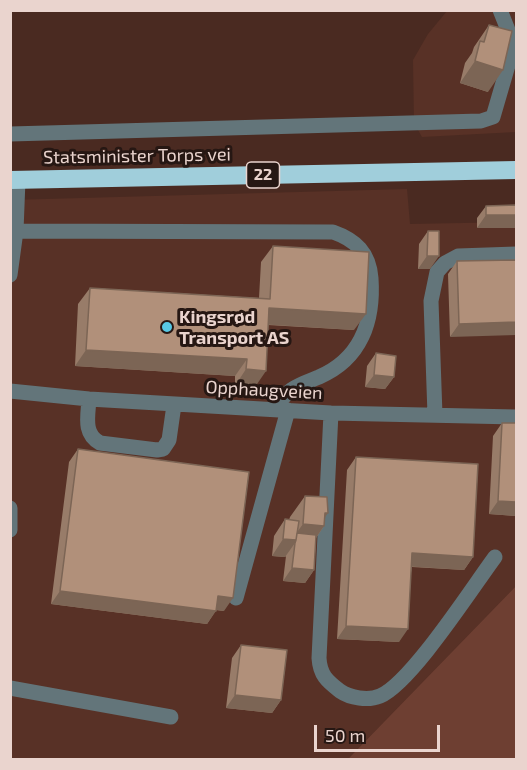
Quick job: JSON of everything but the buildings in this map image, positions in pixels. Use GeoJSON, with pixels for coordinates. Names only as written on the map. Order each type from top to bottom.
{"type":"FeatureCollection","features":[{"type":"Feature","properties":{"kind":"highway","name":"Statsminister Torps vei"},"geometry":{"type":"LineString","coordinates":[[14,180],[516,171]]}},
{"type":"Feature","properties":{"kind":"street"},"geometry":{"type":"LineString","coordinates":[[10,134],[481,121],[493,117],[499,106],[515,45],[500,10]]}},
{"type":"Feature","properties":{"kind":"street"},"geometry":{"type":"LineString","coordinates":[[10,275],[14,180]]}},
{"type":"Feature","properties":{"kind":"street"},"geometry":{"type":"LineString","coordinates":[[13,231],[333,232],[350,238],[361,248],[368,260],[371,277],[371,312],[364,336],[354,352],[340,366],[295,386],[283,394],[282,409],[236,598]]}},
{"type":"Feature","properties":{"kind":"street"},"geometry":{"type":"LineString","coordinates":[[435,415],[431,301],[437,272],[445,263],[458,256],[516,254]]}},
{"type":"Feature","properties":{"kind":"street","name":"Opphaugveien"},"geometry":{"type":"LineString","coordinates":[[10,391],[89,399],[282,409],[332,414],[516,417]]}},
{"type":"Feature","properties":{"kind":"street"},"geometry":{"type":"LineString","coordinates":[[89,399],[88,429],[94,440],[100,443],[157,450],[163,449],[169,440],[174,405]]}},
{"type":"Feature","properties":{"kind":"street"},"geometry":{"type":"LineString","coordinates":[[332,414],[319,658],[320,671],[328,682],[345,694],[358,698],[379,697],[396,686],[414,666],[495,557]]}},
{"type":"Feature","properties":{"kind":"street"},"geometry":{"type":"LineString","coordinates":[[10,508],[10,530]]}},
{"type":"Feature","properties":{"kind":"street"},"geometry":{"type":"LineString","coordinates":[[10,688],[171,717]]}},
{"type":"Feature","properties":{"kind":"shaded area"},"geometry":{"type":"Polygon","coordinates":[[[447,11],[516,11],[516,132],[422,137],[414,123],[413,60],[428,34],[447,11]]]}},
{"type":"Feature","properties":{"kind":"shaded area"},"geometry":{"type":"Polygon","coordinates":[[[407,189],[410,224],[516,222],[516,586],[348,759],[11,759],[10,200],[407,189]]]}},
{"type":"Feature","properties":{"kind":"shaded area"},"geometry":{"type":"Polygon","coordinates":[[[516,586],[516,759],[348,759],[516,586]]]}},
{"type":"Feature","properties":{"kind":"place","name":"Kingsrød Transport AS"},"geometry":{"type":"Point","coordinates":[167,327]}}]}
